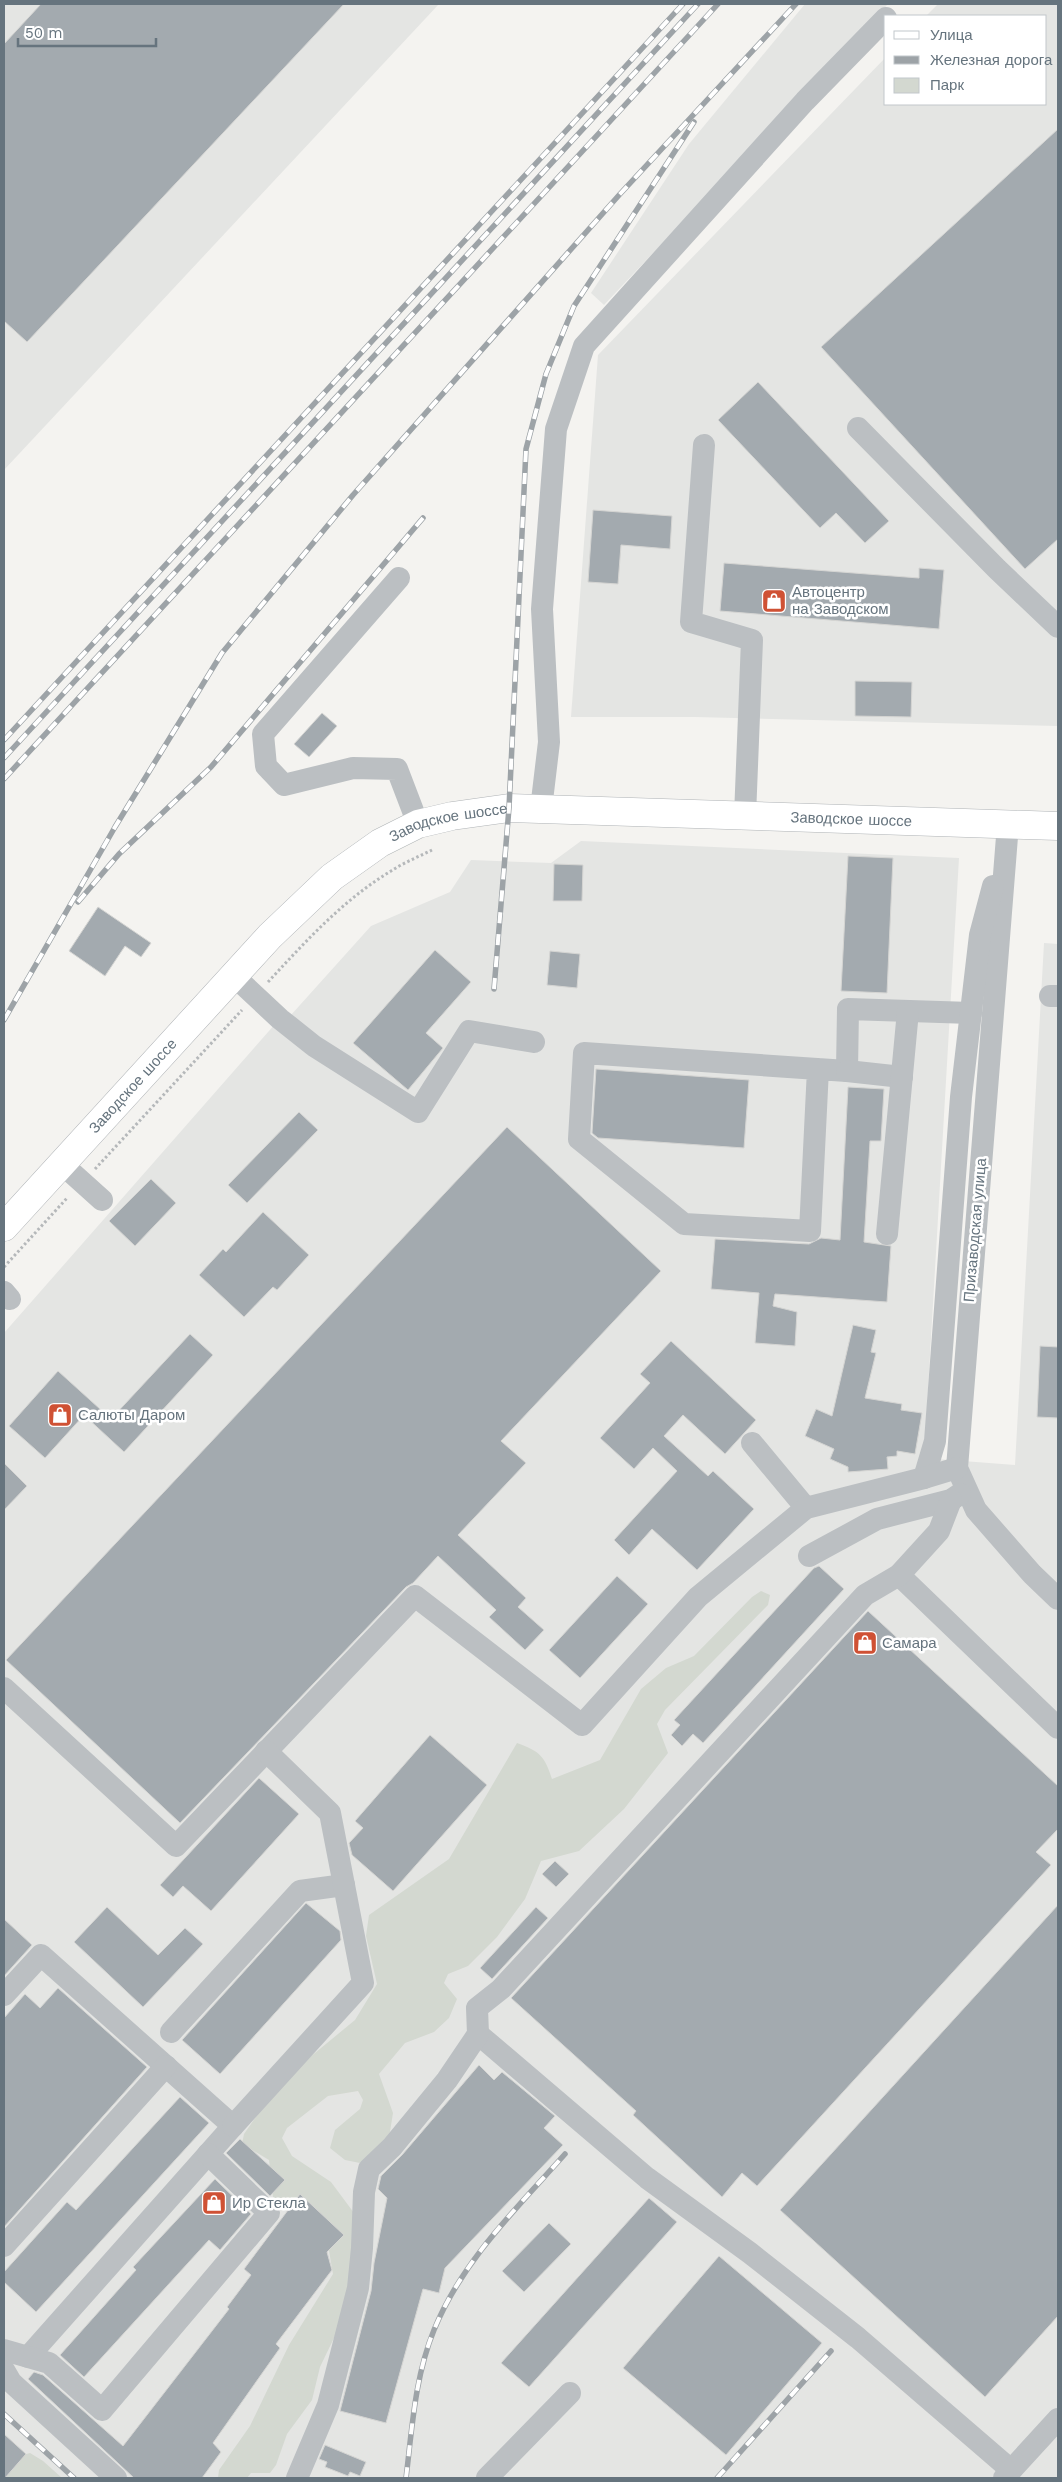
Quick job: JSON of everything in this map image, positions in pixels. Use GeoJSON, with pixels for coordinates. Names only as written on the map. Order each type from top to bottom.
{"type":"FeatureCollection","features":[{"type":"Feature","properties":{"kind":"main road","name":"Заводское шоссе"},"geometry":{"type":"LineString","coordinates":[[4,1227],[270,936],[332,878],[380,843],[418,824],[452,816],[509,808],[1058,826]]}},
{"type":"Feature","properties":{"kind":"street"},"geometry":{"type":"LineString","coordinates":[[889,15],[900,4]]}},
{"type":"Feature","properties":{"kind":"street"},"geometry":{"type":"LineString","coordinates":[[541,809],[549,742],[542,609],[556,429],[584,346],[805,101],[884,20]]}},
{"type":"Feature","properties":{"kind":"street"},"geometry":{"type":"LineString","coordinates":[[858,428],[1055,618]]}},
{"type":"Feature","properties":{"kind":"street"},"geometry":{"type":"LineString","coordinates":[[704,445],[690,622],[752,640],[745,816]]}},
{"type":"Feature","properties":{"kind":"street"},"geometry":{"type":"LineString","coordinates":[[399,578],[263,734],[266,766],[284,785],[353,768],[397,769],[418,824]]}},
{"type":"Feature","properties":{"kind":"street"},"geometry":{"type":"LineString","coordinates":[[924,1478],[935,1441],[961,1097],[980,935],[1008,824]]}},
{"type":"Feature","properties":{"kind":"street","name":"Призаводская улица"},"geometry":{"type":"LineString","coordinates":[[1008,824],[957,1468],[959,1494],[976,1510],[1032,1574],[1058,1599]]}},
{"type":"Feature","properties":{"kind":"street"},"geometry":{"type":"LineString","coordinates":[[234,976],[314,1046],[418,1112],[469,1031],[534,1042]]}},
{"type":"Feature","properties":{"kind":"street"},"geometry":{"type":"LineString","coordinates":[[847,1071],[848,1009],[971,1013]]}},
{"type":"Feature","properties":{"kind":"street"},"geometry":{"type":"LineString","coordinates":[[887,1234],[908,1010]]}},
{"type":"Feature","properties":{"kind":"street"},"geometry":{"type":"LineString","coordinates":[[818,1069],[810,1231],[684,1224],[580,1139],[584,1054],[818,1069],[847,1071],[902,1077]]}},
{"type":"Feature","properties":{"kind":"street"},"geometry":{"type":"LineString","coordinates":[[62,1164],[102,1200]]}},
{"type":"Feature","properties":{"kind":"street"},"geometry":{"type":"LineString","coordinates":[[752,1443],[806,1508]]}},
{"type":"Feature","properties":{"kind":"street"},"geometry":{"type":"LineString","coordinates":[[4,1688],[176,1846],[415,1596],[582,1725],[698,1597],[806,1508],[957,1468]]}},
{"type":"Feature","properties":{"kind":"street"},"geometry":{"type":"LineString","coordinates":[[808,1556],[877,1519],[959,1494]]}},
{"type":"Feature","properties":{"kind":"street"},"geometry":{"type":"LineString","coordinates":[[297,2478],[328,2406],[356,2297],[362,2248],[364,2192],[369,2169],[392,2147],[440,2087],[478,2034],[478,2008],[501,1989],[865,1596],[900,1575],[939,1531],[959,1494]]}},
{"type":"Feature","properties":{"kind":"street"},"geometry":{"type":"LineString","coordinates":[[900,1575],[1058,1728]]}},
{"type":"Feature","properties":{"kind":"street"},"geometry":{"type":"LineString","coordinates":[[28,2357],[363,1983],[330,1813],[266,1751]]}},
{"type":"Feature","properties":{"kind":"street"},"geometry":{"type":"LineString","coordinates":[[172,2032],[300,1891],[344,1885]]}},
{"type":"Feature","properties":{"kind":"street"},"geometry":{"type":"LineString","coordinates":[[4,1995],[41,1955],[233,2126]]}},
{"type":"Feature","properties":{"kind":"street"},"geometry":{"type":"LineString","coordinates":[[478,2034],[647,2178],[750,2253],[858,2338],[1007,2474],[1058,2419]]}},
{"type":"Feature","properties":{"kind":"street"},"geometry":{"type":"LineString","coordinates":[[4,2246],[166,2066]]}},
{"type":"Feature","properties":{"kind":"street"},"geometry":{"type":"LineString","coordinates":[[4,2350],[49,2363],[102,2410],[269,2213],[208,2154]]}},
{"type":"Feature","properties":{"kind":"street"},"geometry":{"type":"LineString","coordinates":[[4,2370],[11,2382],[116,2478]]}},
{"type":"Feature","properties":{"kind":"street"},"geometry":{"type":"LineString","coordinates":[[487,2478],[570,2394]]}},
{"type":"Feature","properties":{"kind":"path"},"geometry":{"type":"LineString","coordinates":[[4,1266],[314,932],[349,901],[391,871],[432,850]]}},
{"type":"Feature","properties":{"kind":"shaded area"},"geometry":{"type":"Polygon","coordinates":[[[4,4],[439,4],[4,470],[4,4]]]}},
{"type":"Feature","properties":{"kind":"shaded area"},"geometry":{"type":"Polygon","coordinates":[[[805,4],[888,4],[604,305],[591,293],[689,144],[805,4]]]}},
{"type":"Feature","properties":{"kind":"shaded area"},"geometry":{"type":"Polygon","coordinates":[[[938,4],[1058,4],[1058,726],[695,717],[571,717],[598,355],[884,59],[884,105],[1047,105],[1047,15],[927,15],[938,4]]]}},
{"type":"Feature","properties":{"kind":"shaded area"},"geometry":{"type":"Polygon","coordinates":[[[581,841],[959,858],[924,1458],[1015,1465],[1044,943],[1058,944],[1058,2478],[4,2478],[4,1333],[283,1015],[291,1015],[371,926],[450,892],[471,860],[551,863],[581,841]]]}},
{"type":"Feature","properties":{"kind":"green space"},"geometry":{"type":"Polygon","coordinates":[[[761,1591],[770,1595],[768,1605],[665,1710],[657,1724],[668,1753],[624,1809],[579,1851],[541,1861],[525,1899],[497,1937],[468,1966],[448,1974],[444,1983],[457,1999],[449,2018],[434,2032],[405,2043],[379,2074],[393,2113],[388,2144],[365,2164],[345,2160],[330,2148],[335,2130],[360,2109],[363,2100],[358,2091],[328,2096],[287,2128],[282,2138],[292,2156],[331,2182],[357,2217],[357,2290],[320,2367],[312,2400],[287,2434],[276,2465],[270,2473],[251,2473],[247,2478],[218,2478],[219,2470],[250,2426],[289,2345],[333,2274],[328,2245],[273,2197],[269,2160],[242,2144],[244,2134],[281,2081],[355,2020],[377,1984],[366,1936],[369,1915],[449,1859],[517,1743],[536,1752],[544,1760],[552,1779],[600,1760],[641,1689],[666,1668],[694,1656],[752,1597],[761,1591]]]}},
{"type":"Feature","properties":{"kind":"green space"},"geometry":{"type":"Polygon","coordinates":[[[30,2453],[43,2461],[62,2478],[4,2478],[12,2458],[30,2453]]]}},
{"type":"Feature","properties":{"kind":"building"},"geometry":{"type":"Polygon","coordinates":[[[41,4],[344,4],[27,342],[4,321],[4,44],[41,4]]]}},
{"type":"Feature","properties":{"kind":"building"},"geometry":{"type":"Polygon","coordinates":[[[1058,129],[1058,539],[1025,569],[821,347],[1058,129]]]}},
{"type":"Feature","properties":{"kind":"building"},"geometry":{"type":"Polygon","coordinates":[[[758,382],[889,521],[865,543],[836,513],[820,528],[718,420],[758,382]]]}},
{"type":"Feature","properties":{"kind":"building"},"geometry":{"type":"Polygon","coordinates":[[[593,510],[672,516],[670,549],[621,545],[618,584],[588,582],[593,510]]]}},
{"type":"Feature","properties":{"kind":"building"},"geometry":{"type":"Polygon","coordinates":[[[724,563],[919,578],[919,568],[944,570],[939,629],[720,611],[724,563]]]}},
{"type":"Feature","properties":{"kind":"building"},"geometry":{"type":"Polygon","coordinates":[[[855,681],[912,682],[911,717],[855,716],[855,681]]]}},
{"type":"Feature","properties":{"kind":"building"},"geometry":{"type":"Polygon","coordinates":[[[322,713],[337,726],[309,757],[294,744],[322,713]]]}},
{"type":"Feature","properties":{"kind":"building"},"geometry":{"type":"Polygon","coordinates":[[[848,856],[893,858],[887,993],[841,991],[848,856]]]}},
{"type":"Feature","properties":{"kind":"building"},"geometry":{"type":"Polygon","coordinates":[[[554,864],[583,865],[582,901],[553,901],[554,864]]]}},
{"type":"Feature","properties":{"kind":"building"},"geometry":{"type":"Polygon","coordinates":[[[98,907],[151,943],[141,957],[125,946],[105,976],[69,951],[98,907]]]}},
{"type":"Feature","properties":{"kind":"building"},"geometry":{"type":"Polygon","coordinates":[[[435,950],[471,982],[426,1033],[443,1048],[408,1090],[353,1043],[435,950]]]}},
{"type":"Feature","properties":{"kind":"building"},"geometry":{"type":"Polygon","coordinates":[[[550,951],[580,954],[577,988],[547,985],[550,951]]]}},
{"type":"Feature","properties":{"kind":"building"},"geometry":{"type":"Polygon","coordinates":[[[596,1069],[749,1080],[744,1148],[598,1138],[592,1133],[596,1069]]]}},
{"type":"Feature","properties":{"kind":"building"},"geometry":{"type":"Polygon","coordinates":[[[848,1087],[884,1089],[881,1141],[870,1141],[864,1242],[891,1246],[887,1302],[775,1294],[773,1306],[797,1312],[795,1346],[755,1343],[759,1293],[711,1289],[715,1239],[809,1244],[821,1238],[840,1240],[848,1087]]]}},
{"type":"Feature","properties":{"kind":"building"},"geometry":{"type":"Polygon","coordinates":[[[299,1112],[318,1130],[247,1203],[228,1185],[299,1112]]]}},
{"type":"Feature","properties":{"kind":"building"},"geometry":{"type":"Polygon","coordinates":[[[507,1127],[661,1271],[501,1441],[526,1463],[458,1535],[526,1598],[518,1607],[544,1630],[525,1650],[489,1617],[496,1610],[438,1556],[180,1823],[6,1660],[507,1127]]]}},
{"type":"Feature","properties":{"kind":"building"},"geometry":{"type":"Polygon","coordinates":[[[151,1179],[176,1203],[135,1246],[109,1221],[151,1179]]]}},
{"type":"Feature","properties":{"kind":"building"},"geometry":{"type":"Polygon","coordinates":[[[263,1212],[309,1255],[277,1290],[273,1287],[244,1317],[199,1275],[223,1249],[226,1252],[263,1212]]]}},
{"type":"Feature","properties":{"kind":"building"},"geometry":{"type":"Polygon","coordinates":[[[853,1325],[876,1330],[871,1352],[876,1353],[865,1398],[902,1404],[901,1410],[922,1413],[915,1454],[897,1451],[897,1456],[887,1457],[888,1469],[848,1472],[848,1467],[830,1459],[834,1449],[805,1436],[816,1409],[832,1416],[853,1325]]]}},
{"type":"Feature","properties":{"kind":"building"},"geometry":{"type":"Polygon","coordinates":[[[190,1334],[213,1355],[124,1452],[84,1415],[45,1458],[9,1426],[58,1371],[111,1419],[190,1334]]]}},
{"type":"Feature","properties":{"kind":"building"},"geometry":{"type":"Polygon","coordinates":[[[671,1341],[756,1420],[725,1454],[683,1415],[664,1436],[708,1476],[713,1471],[754,1509],[697,1570],[652,1529],[629,1555],[614,1540],[677,1471],[653,1448],[634,1469],[600,1438],[650,1383],[640,1374],[671,1341]]]}},
{"type":"Feature","properties":{"kind":"building"},"geometry":{"type":"Polygon","coordinates":[[[1040,1346],[1058,1347],[1058,1418],[1037,1417],[1040,1346]]]}},
{"type":"Feature","properties":{"kind":"building"},"geometry":{"type":"Polygon","coordinates":[[[4,1463],[27,1486],[4,1510],[4,1463]]]}},
{"type":"Feature","properties":{"kind":"building"},"geometry":{"type":"Polygon","coordinates":[[[819,1566],[844,1589],[703,1743],[693,1734],[682,1746],[671,1735],[680,1725],[674,1720],[814,1568],[819,1566]]]}},
{"type":"Feature","properties":{"kind":"building"},"geometry":{"type":"Polygon","coordinates":[[[617,1576],[648,1604],[580,1678],[549,1650],[617,1576]]]}},
{"type":"Feature","properties":{"kind":"building"},"geometry":{"type":"Polygon","coordinates":[[[868,1611],[1058,1786],[1058,1829],[1036,1852],[1051,1865],[757,2186],[742,2173],[722,2197],[633,2115],[636,2111],[511,1998],[868,1611]]]}},
{"type":"Feature","properties":{"kind":"building"},"geometry":{"type":"Polygon","coordinates":[[[430,1735],[487,1785],[393,1891],[352,1855],[349,1843],[363,1828],[355,1821],[430,1735]]]}},
{"type":"Feature","properties":{"kind":"building"},"geometry":{"type":"Polygon","coordinates":[[[259,1778],[299,1814],[211,1911],[183,1886],[173,1897],[160,1885],[259,1778]]]}},
{"type":"Feature","properties":{"kind":"building"},"geometry":{"type":"Polygon","coordinates":[[[555,1861],[569,1874],[556,1887],[542,1874],[555,1861]]]}},
{"type":"Feature","properties":{"kind":"building"},"geometry":{"type":"Polygon","coordinates":[[[306,1903],[340,1931],[341,1940],[220,2074],[182,2040],[306,1903]]]}},
{"type":"Feature","properties":{"kind":"building"},"geometry":{"type":"Polygon","coordinates":[[[1058,1905],[1058,2316],[985,2397],[780,2210],[1058,1905]]]}},
{"type":"Feature","properties":{"kind":"building"},"geometry":{"type":"Polygon","coordinates":[[[107,1907],[158,1955],[185,1928],[203,1944],[143,2007],[74,1942],[107,1907]]]}},
{"type":"Feature","properties":{"kind":"building"},"geometry":{"type":"Polygon","coordinates":[[[536,1907],[548,1918],[492,1979],[480,1968],[536,1907]]]}},
{"type":"Feature","properties":{"kind":"building"},"geometry":{"type":"Polygon","coordinates":[[[4,1919],[32,1945],[4,1976],[4,1919]]]}},
{"type":"Feature","properties":{"kind":"building"},"geometry":{"type":"Polygon","coordinates":[[[58,1988],[147,2067],[4,2227],[4,2018],[25,1994],[40,2008],[58,1988]]]}},
{"type":"Feature","properties":{"kind":"building"},"geometry":{"type":"Polygon","coordinates":[[[479,2065],[494,2080],[502,2072],[555,2116],[544,2128],[563,2145],[445,2268],[439,2293],[423,2289],[386,2423],[340,2411],[371,2291],[374,2263],[387,2198],[378,2189],[381,2176],[402,2155],[479,2065]]]}},
{"type":"Feature","properties":{"kind":"building"},"geometry":{"type":"Polygon","coordinates":[[[180,2097],[209,2123],[36,2312],[4,2282],[4,2272],[67,2202],[76,2210],[180,2097]]]}},
{"type":"Feature","properties":{"kind":"building"},"geometry":{"type":"Polygon","coordinates":[[[240,2139],[285,2180],[270,2196],[226,2153],[240,2139]]]}},
{"type":"Feature","properties":{"kind":"building"},"geometry":{"type":"Polygon","coordinates":[[[215,2179],[251,2214],[220,2250],[209,2240],[84,2377],[60,2355],[136,2270],[133,2267],[215,2179]]]}},
{"type":"Feature","properties":{"kind":"building"},"geometry":{"type":"Polygon","coordinates":[[[300,2194],[344,2235],[327,2252],[332,2270],[276,2344],[280,2348],[213,2443],[221,2452],[202,2478],[134,2478],[28,2379],[34,2372],[43,2375],[123,2446],[229,2309],[227,2307],[251,2275],[244,2269],[300,2194]]]}},
{"type":"Feature","properties":{"kind":"building"},"geometry":{"type":"Polygon","coordinates":[[[649,2198],[677,2222],[529,2387],[501,2363],[649,2198]]]}},
{"type":"Feature","properties":{"kind":"building"},"geometry":{"type":"Polygon","coordinates":[[[549,2223],[571,2244],[524,2292],[502,2271],[549,2223]]]}},
{"type":"Feature","properties":{"kind":"building"},"geometry":{"type":"Polygon","coordinates":[[[719,2256],[822,2343],[726,2455],[623,2368],[719,2256]]]}},
{"type":"Feature","properties":{"kind":"building"},"geometry":{"type":"Polygon","coordinates":[[[4,2434],[26,2454],[5,2478],[4,2478],[4,2434]]]}},
{"type":"Feature","properties":{"kind":"building"},"geometry":{"type":"Polygon","coordinates":[[[325,2445],[366,2462],[360,2476],[350,2472],[348,2476],[325,2467],[327,2462],[319,2459],[325,2445]]]}},
{"type":"Feature","properties":{"kind":"railway"},"geometry":{"type":"LineString","coordinates":[[4,740],[683,4]]}},
{"type":"Feature","properties":{"kind":"railway"},"geometry":{"type":"LineString","coordinates":[[4,758],[698,4]]}},
{"type":"Feature","properties":{"kind":"railway"},"geometry":{"type":"LineString","coordinates":[[4,779],[718,4]]}},
{"type":"Feature","properties":{"kind":"railway"},"geometry":{"type":"LineString","coordinates":[[4,1020],[115,827],[222,653],[353,495],[620,194],[796,4]]}},
{"type":"Feature","properties":{"kind":"railway"},"geometry":{"type":"LineString","coordinates":[[494,989],[509,808],[526,449],[546,374],[574,306],[694,122]]}},
{"type":"Feature","properties":{"kind":"railway"},"geometry":{"type":"LineString","coordinates":[[78,902],[119,854],[211,767],[423,518]]}},
{"type":"Feature","properties":{"kind":"railway"},"geometry":{"type":"LineString","coordinates":[[406,2478],[415,2403],[422,2366],[434,2330],[446,2305],[459,2281],[475,2258],[509,2216],[565,2154]]}},
{"type":"Feature","properties":{"kind":"railway"},"geometry":{"type":"LineString","coordinates":[[717,2478],[831,2351]]}},
{"type":"Feature","properties":{"kind":"railway"},"geometry":{"type":"LineString","coordinates":[[4,2414],[74,2478]]}},
{"type":"Feature","properties":{"kind":"place","name":"Автоцентр на Заводском"},"geometry":{"type":"Point","coordinates":[774,601]}},
{"type":"Feature","properties":{"kind":"place","name":"Салюты Даром"},"geometry":{"type":"Point","coordinates":[60,1415]}},
{"type":"Feature","properties":{"kind":"place","name":"Самара"},"geometry":{"type":"Point","coordinates":[865,1643]}},
{"type":"Feature","properties":{"kind":"place","name":"Ир Стекла"},"geometry":{"type":"Point","coordinates":[214,2203]}}]}
